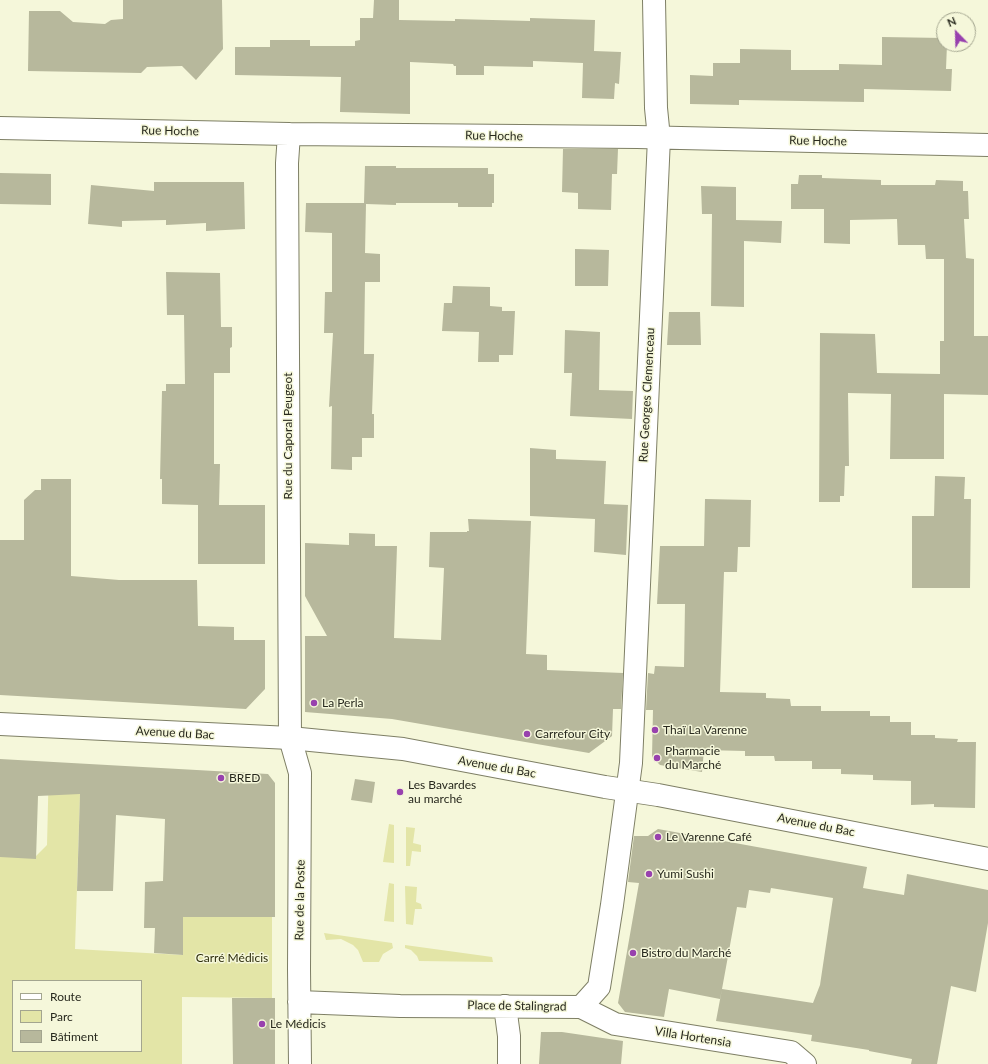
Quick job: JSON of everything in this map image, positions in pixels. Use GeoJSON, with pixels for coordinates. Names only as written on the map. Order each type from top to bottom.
{"type":"FeatureCollection","features":[{"type":"Feature","properties":{"kind":"street","name":"Rue Georges Clemenceau"},"geometry":{"type":"LineString","coordinates":[[628,790],[631,763],[659,138],[656,108],[654,0]]}},
{"type":"Feature","properties":{"kind":"street","name":"Rue Hoche"},"geometry":{"type":"LineString","coordinates":[[0,128],[289,134],[659,138],[988,145]]}},
{"type":"Feature","properties":{"kind":"street","name":"Rue du Caporal Peugeot"},"geometry":{"type":"LineString","coordinates":[[289,134],[287,179],[290,738]]}},
{"type":"Feature","properties":{"kind":"street","name":"Avenue du Bac"},"geometry":{"type":"LineString","coordinates":[[0,724],[290,738],[403,749],[628,790],[988,859]]}},
{"type":"Feature","properties":{"kind":"street","name":"Rue de la Poste"},"geometry":{"type":"LineString","coordinates":[[290,738],[300,773],[300,1064]]}},
{"type":"Feature","properties":{"kind":"street","name":"Place de Stalingrad"},"geometry":{"type":"LineString","coordinates":[[299,1002],[400,1006],[581,1007],[599,987],[628,790]]}},
{"type":"Feature","properties":{"kind":"street"},"geometry":{"type":"LineString","coordinates":[[505,1006],[509,1036],[509,1064]]}},
{"type":"Feature","properties":{"kind":"street","name":"Villa Hortensia"},"geometry":{"type":"LineString","coordinates":[[581,1007],[615,1024],[791,1052],[805,1064]]}},
{"type":"Feature","properties":{"kind":"green space","name":"Carré Médicis"},"geometry":{"type":"Polygon","coordinates":[[[49,763],[81,764],[75,949],[182,955],[183,917],[272,917],[272,998],[182,997],[182,1064],[0,1064],[0,856],[34,858],[47,845],[49,763]]]}},
{"type":"Feature","properties":{"kind":"green space"},"geometry":{"type":"Polygon","coordinates":[[[389,824],[394,825],[394,863],[383,862],[389,824]]]}},
{"type":"Feature","properties":{"kind":"green space"},"geometry":{"type":"Polygon","coordinates":[[[406,827],[415,828],[413,843],[421,845],[421,852],[412,851],[410,866],[406,866],[406,827]]]}},
{"type":"Feature","properties":{"kind":"green space"},"geometry":{"type":"Polygon","coordinates":[[[389,883],[394,884],[394,922],[384,921],[389,883]]]}},
{"type":"Feature","properties":{"kind":"green space"},"geometry":{"type":"Polygon","coordinates":[[[405,886],[417,887],[416,902],[421,904],[422,909],[415,909],[413,925],[406,924],[405,886]]]}},
{"type":"Feature","properties":{"kind":"green space"},"geometry":{"type":"Polygon","coordinates":[[[324,933],[392,943],[393,948],[383,954],[379,962],[363,962],[358,950],[353,945],[341,939],[326,940],[324,933]]]}},
{"type":"Feature","properties":{"kind":"green space"},"geometry":{"type":"Polygon","coordinates":[[[405,945],[492,957],[493,962],[419,961],[417,956],[411,950],[405,948],[405,945]]]}},
{"type":"Feature","properties":{"kind":"building"},"geometry":{"type":"Polygon","coordinates":[[[123,0],[222,0],[223,49],[196,80],[182,66],[147,67],[141,73],[28,71],[29,11],[60,11],[73,22],[105,24],[111,20],[123,19],[123,0]]]}},
{"type":"Feature","properties":{"kind":"building"},"geometry":{"type":"Polygon","coordinates":[[[374,0],[399,0],[399,20],[455,21],[455,19],[530,21],[530,18],[595,20],[594,51],[621,52],[619,84],[615,83],[614,99],[582,98],[583,63],[533,61],[533,67],[484,66],[484,75],[456,75],[456,66],[453,64],[410,62],[410,114],[340,112],[341,77],[235,75],[235,47],[270,47],[270,40],[310,40],[310,46],[355,46],[355,41],[360,40],[360,18],[373,18],[374,0]]]}},
{"type":"Feature","properties":{"kind":"building"},"geometry":{"type":"Polygon","coordinates":[[[882,37],[936,38],[936,52],[947,52],[946,69],[952,69],[951,91],[864,89],[864,102],[739,100],[739,105],[690,104],[690,75],[713,76],[713,63],[740,63],[740,49],[791,50],[791,70],[839,70],[839,64],[882,65],[882,37]]]}},
{"type":"Feature","properties":{"kind":"building"},"geometry":{"type":"Polygon","coordinates":[[[563,149],[618,149],[617,174],[612,174],[611,210],[578,209],[578,193],[562,192],[563,149]]]}},
{"type":"Feature","properties":{"kind":"building"},"geometry":{"type":"Polygon","coordinates":[[[365,166],[396,166],[396,168],[488,168],[488,174],[494,174],[494,203],[492,203],[492,207],[458,207],[458,203],[396,203],[396,205],[366,204],[365,253],[380,254],[380,282],[365,282],[364,354],[374,354],[372,414],[374,414],[374,438],[362,438],[362,457],[352,457],[352,470],[331,469],[332,406],[329,407],[333,333],[324,333],[325,292],[332,292],[332,233],[305,232],[306,203],[364,203],[365,166]]]}},
{"type":"Feature","properties":{"kind":"building"},"geometry":{"type":"Polygon","coordinates":[[[0,173],[51,174],[51,205],[0,204],[0,173]]]}},
{"type":"Feature","properties":{"kind":"building"},"geometry":{"type":"Polygon","coordinates":[[[799,175],[822,175],[822,178],[881,180],[881,185],[935,185],[936,180],[963,181],[963,191],[968,191],[969,219],[964,219],[966,258],[974,259],[974,336],[988,336],[988,395],[944,394],[944,459],[890,459],[891,394],[848,393],[849,466],[845,466],[844,496],[840,496],[840,502],[819,502],[820,333],[875,334],[877,373],[940,374],[940,341],[944,341],[944,259],[926,259],[925,245],[898,245],[897,219],[850,220],[850,244],[824,243],[824,209],[791,209],[791,184],[798,184],[799,175]]]}},
{"type":"Feature","properties":{"kind":"building"},"geometry":{"type":"Polygon","coordinates":[[[154,182],[244,182],[245,229],[206,231],[206,223],[166,225],[166,220],[122,221],[122,227],[88,224],[91,185],[154,191],[154,182]]]}},
{"type":"Feature","properties":{"kind":"building"},"geometry":{"type":"Polygon","coordinates":[[[701,186],[736,187],[736,220],[782,221],[781,243],[744,241],[744,307],[711,306],[712,214],[702,214],[701,186]]]}},
{"type":"Feature","properties":{"kind":"building"},"geometry":{"type":"Polygon","coordinates":[[[575,249],[609,250],[608,286],[575,286],[575,249]]]}},
{"type":"Feature","properties":{"kind":"building"},"geometry":{"type":"Polygon","coordinates":[[[166,272],[220,273],[221,327],[232,327],[232,347],[230,348],[230,373],[214,373],[214,464],[220,464],[219,505],[265,505],[265,564],[198,564],[198,505],[162,504],[162,479],[160,479],[162,391],[166,391],[166,384],[185,384],[184,315],[167,315],[166,272]]]}},
{"type":"Feature","properties":{"kind":"building"},"geometry":{"type":"Polygon","coordinates":[[[453,286],[490,287],[490,306],[502,307],[502,311],[515,311],[513,355],[499,355],[499,362],[478,362],[479,332],[442,331],[444,303],[452,303],[453,286]]]}},
{"type":"Feature","properties":{"kind":"building"},"geometry":{"type":"Polygon","coordinates":[[[669,312],[700,312],[701,345],[667,345],[669,312]]]}},
{"type":"Feature","properties":{"kind":"building"},"geometry":{"type":"Polygon","coordinates":[[[565,330],[600,332],[599,390],[633,391],[632,419],[570,416],[572,373],[564,373],[565,330]]]}},
{"type":"Feature","properties":{"kind":"building"},"geometry":{"type":"Polygon","coordinates":[[[530,448],[556,450],[556,459],[606,461],[604,504],[628,505],[626,555],[594,552],[595,519],[530,516],[530,448]]]}},
{"type":"Feature","properties":{"kind":"building"},"geometry":{"type":"Polygon","coordinates":[[[935,476],[965,477],[964,499],[971,499],[970,588],[912,588],[912,516],[934,516],[935,476]]]}},
{"type":"Feature","properties":{"kind":"building"},"geometry":{"type":"Polygon","coordinates":[[[41,479],[71,479],[71,576],[119,580],[197,580],[198,626],[234,627],[234,640],[265,640],[265,689],[246,709],[0,695],[0,540],[24,540],[24,500],[35,490],[41,490],[41,479]]]}},
{"type":"Feature","properties":{"kind":"building"},"geometry":{"type":"Polygon","coordinates":[[[705,499],[751,500],[750,547],[738,547],[737,572],[724,572],[720,692],[766,693],[766,698],[790,699],[791,706],[821,706],[821,711],[870,711],[870,716],[890,716],[890,722],[911,722],[911,735],[935,735],[935,738],[958,739],[957,742],[976,742],[975,808],[934,807],[934,804],[911,805],[911,781],[873,780],[873,775],[841,774],[841,769],[812,769],[812,761],[775,761],[774,756],[745,756],[745,751],[704,750],[702,772],[660,765],[652,757],[653,710],[646,710],[648,673],[654,674],[655,666],[684,667],[685,604],[657,604],[660,546],[704,546],[705,499]]]}},
{"type":"Feature","properties":{"kind":"building"},"geometry":{"type":"Polygon","coordinates":[[[468,519],[531,521],[526,654],[547,655],[547,670],[623,673],[621,709],[613,709],[612,736],[589,753],[392,719],[305,712],[305,636],[327,636],[305,596],[305,543],[349,545],[349,533],[375,534],[375,546],[397,546],[394,638],[441,640],[444,568],[429,567],[430,532],[467,532],[469,531],[468,519]]]}},
{"type":"Feature","properties":{"kind":"building"},"geometry":{"type":"Polygon","coordinates":[[[0,759],[268,774],[275,783],[275,917],[183,917],[183,955],[154,953],[155,928],[144,928],[145,882],[163,881],[165,819],[116,815],[113,891],[77,891],[80,794],[38,796],[36,859],[0,857],[0,759]]]}},
{"type":"Feature","properties":{"kind":"building"},"geometry":{"type":"Polygon","coordinates":[[[355,779],[375,782],[372,803],[351,800],[355,779]]]}},
{"type":"Feature","properties":{"kind":"building"},"geometry":{"type":"Polygon","coordinates":[[[658,829],[867,867],[863,888],[904,895],[907,874],[988,890],[988,923],[976,992],[951,986],[937,1064],[911,1064],[912,1059],[869,1050],[811,1041],[812,1035],[716,1021],[722,989],[720,999],[669,989],[664,1017],[625,1012],[618,1003],[639,883],[628,882],[634,836],[648,836],[658,829]],[[771,888],[770,893],[749,890],[746,908],[737,907],[722,989],[813,1003],[820,985],[833,898],[771,888]]]}},
{"type":"Feature","properties":{"kind":"building"},"geometry":{"type":"Polygon","coordinates":[[[232,998],[275,998],[275,1064],[233,1064],[232,998]]]}},
{"type":"Feature","properties":{"kind":"building"},"geometry":{"type":"Polygon","coordinates":[[[541,1032],[562,1032],[623,1041],[621,1064],[539,1064],[541,1032]]]}},
{"type":"Feature","properties":{"kind":"place","name":"La Perla"},"geometry":{"type":"Point","coordinates":[314,703]}},
{"type":"Feature","properties":{"kind":"place","name":"Thaï La Varenne"},"geometry":{"type":"Point","coordinates":[655,730]}},
{"type":"Feature","properties":{"kind":"place","name":"Carrefour City"},"geometry":{"type":"Point","coordinates":[527,734]}},
{"type":"Feature","properties":{"kind":"place","name":"Pharmacie du Marché"},"geometry":{"type":"Point","coordinates":[657,758]}},
{"type":"Feature","properties":{"kind":"place","name":"BRED"},"geometry":{"type":"Point","coordinates":[221,778]}},
{"type":"Feature","properties":{"kind":"place","name":"Les Bavardes au marché"},"geometry":{"type":"Point","coordinates":[400,792]}},
{"type":"Feature","properties":{"kind":"place","name":"Le Varenne Café"},"geometry":{"type":"Point","coordinates":[658,837]}},
{"type":"Feature","properties":{"kind":"place","name":"Yumi Sushi"},"geometry":{"type":"Point","coordinates":[649,874]}},
{"type":"Feature","properties":{"kind":"place","name":"Bistro du Marché"},"geometry":{"type":"Point","coordinates":[633,953]}},
{"type":"Feature","properties":{"kind":"place","name":"Le Médicis"},"geometry":{"type":"Point","coordinates":[262,1024]}}]}
